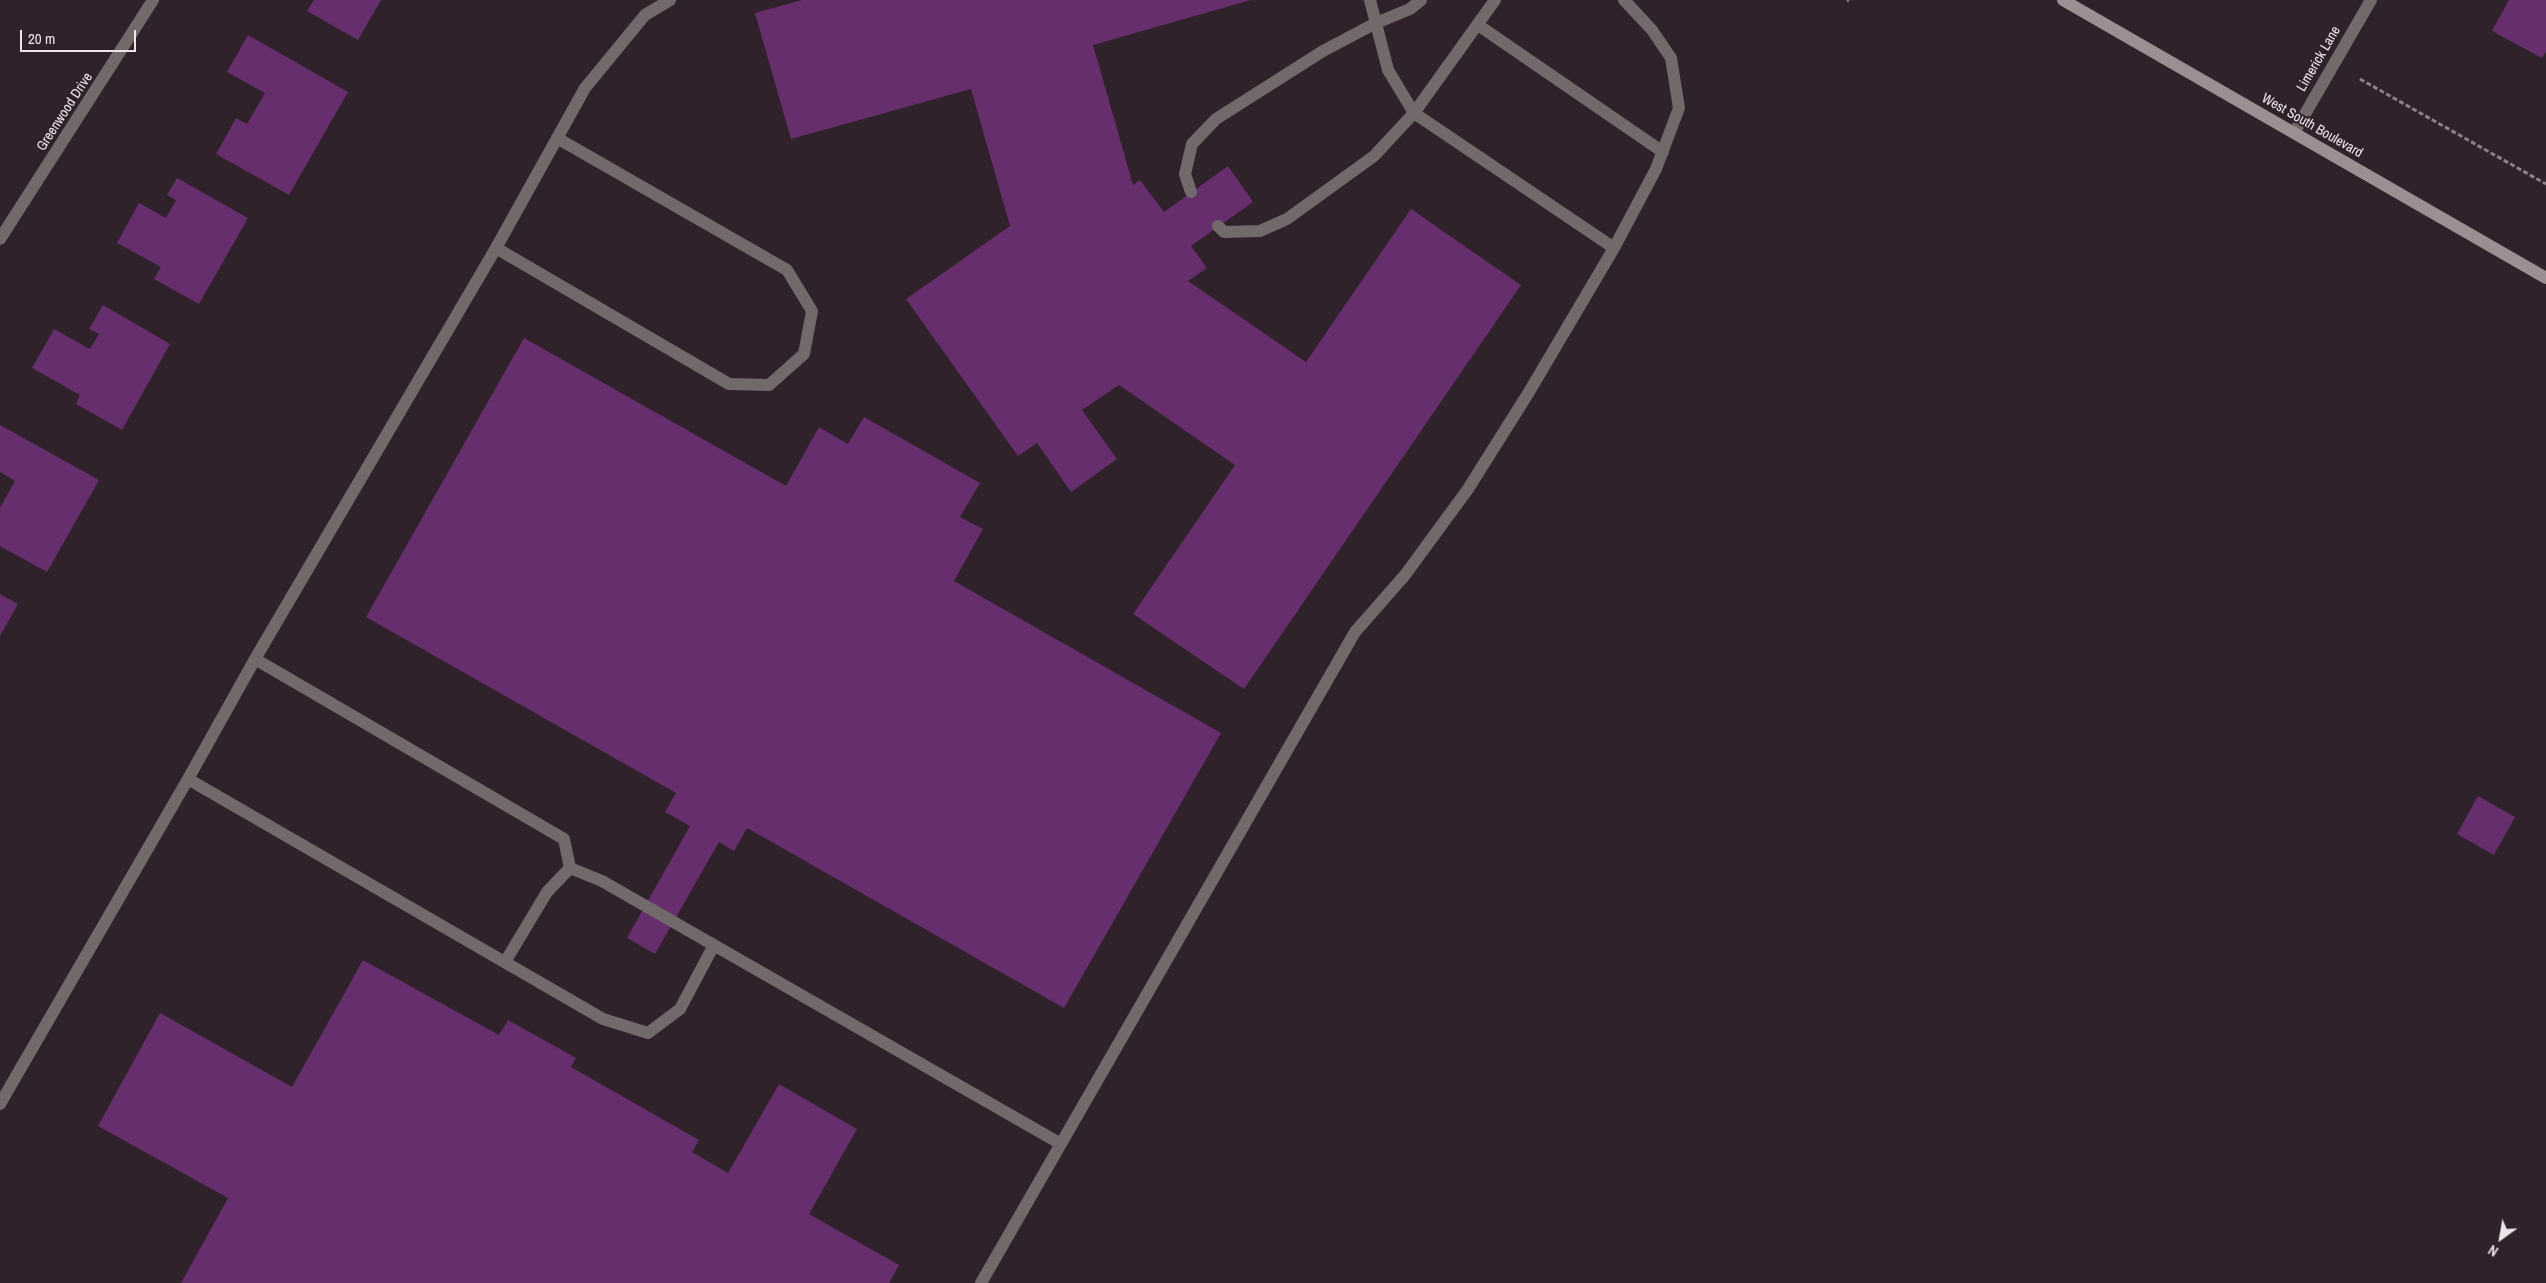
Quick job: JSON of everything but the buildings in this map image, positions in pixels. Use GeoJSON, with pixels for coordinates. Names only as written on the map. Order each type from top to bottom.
{"type":"FeatureCollection","features":[{"type":"Feature","properties":{"kind":"main road","name":"West South Boulevard"},"geometry":{"type":"LineString","coordinates":[[2063,0],[2546,278]]}},
{"type":"Feature","properties":{"kind":"street","name":"Greenwood Drive"},"geometry":{"type":"LineString","coordinates":[[0,239],[153,0]]}},
{"type":"Feature","properties":{"kind":"street"},"geometry":{"type":"LineString","coordinates":[[1370,0],[1388,70],[1414,113],[1614,248]]}},
{"type":"Feature","properties":{"kind":"street"},"geometry":{"type":"LineString","coordinates":[[1191,192],[1186,174],[1192,144],[1216,119],[1323,52],[1376,23],[1410,10],[1421,0]]}},
{"type":"Feature","properties":{"kind":"street"},"geometry":{"type":"LineString","coordinates":[[1218,226],[1224,232],[1260,230],[1287,219],[1374,156],[1414,113],[1495,0]]}},
{"type":"Feature","properties":{"kind":"street"},"geometry":{"type":"LineString","coordinates":[[981,1283],[1356,632],[1405,575],[1468,489],[1529,392],[1614,248],[1656,170],[1679,108],[1670,58],[1652,30],[1624,0]]}},
{"type":"Feature","properties":{"kind":"street","name":"Limerick Lane"},"geometry":{"type":"LineString","coordinates":[[2294,133],[2371,0]]}},
{"type":"Feature","properties":{"kind":"street"},"geometry":{"type":"LineString","coordinates":[[0,1104],[188,780],[255,660],[496,248],[584,88],[646,15],[661,2]]}},
{"type":"Feature","properties":{"kind":"street"},"geometry":{"type":"LineString","coordinates":[[1478,25],[1663,152]]}},
{"type":"Feature","properties":{"kind":"street"},"geometry":{"type":"LineString","coordinates":[[496,248],[729,384],[769,385],[804,354],[812,311],[787,270],[557,138]]}},
{"type":"Feature","properties":{"kind":"street"},"geometry":{"type":"LineString","coordinates":[[255,660],[564,839],[570,868]]}},
{"type":"Feature","properties":{"kind":"street"},"geometry":{"type":"LineString","coordinates":[[188,780],[602,1019],[648,1033],[680,1009],[714,946]]}},
{"type":"Feature","properties":{"kind":"street"},"geometry":{"type":"LineString","coordinates":[[570,868],[602,881],[1061,1144]]}},
{"type":"Feature","properties":{"kind":"street"},"geometry":{"type":"LineString","coordinates":[[505,962],[546,892],[570,868]]}},
{"type":"Feature","properties":{"kind":"path"},"geometry":{"type":"LineString","coordinates":[[2360,79],[2546,184]]}}]}
